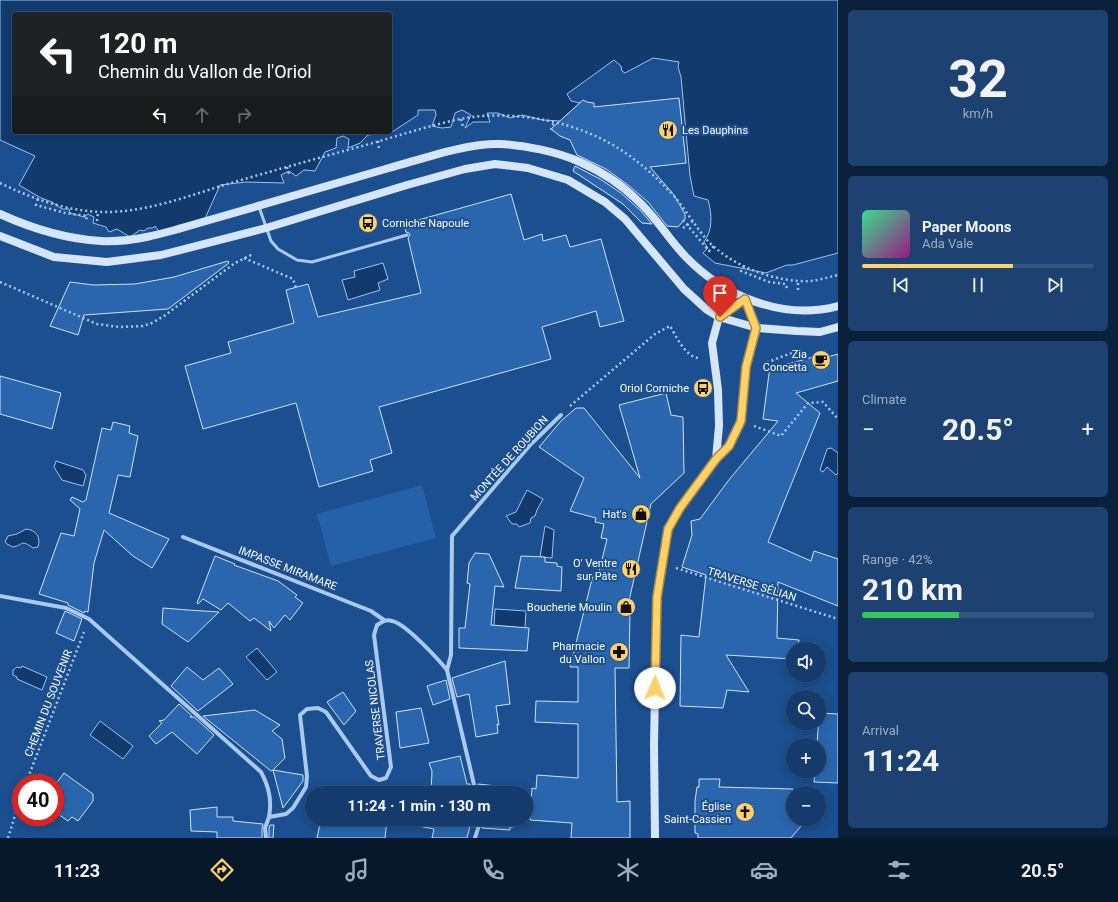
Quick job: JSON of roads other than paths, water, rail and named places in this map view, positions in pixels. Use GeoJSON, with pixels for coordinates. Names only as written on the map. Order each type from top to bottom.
{"type":"FeatureCollection","features":[{"type":"Feature","properties":{"kind":"main road"},"geometry":{"type":"LineString","coordinates":[[0,214],[15,221],[56,235],[102,241],[132,239],[160,234],[461,148],[499,144],[532,147],[580,162],[618,184],[638,200],[685,256],[706,275],[745,299],[774,308],[797,310],[838,306]]}},
{"type":"Feature","properties":{"kind":"main road"},"geometry":{"type":"LineString","coordinates":[[0,236],[54,257],[107,262],[161,255],[266,228],[465,169],[494,164],[528,168],[568,180],[605,202],[625,219],[684,289],[706,308],[720,317],[756,328],[820,332],[838,327]]}},
{"type":"Feature","properties":{"kind":"main road"},"geometry":{"type":"LineString","coordinates":[[716,459],[719,426],[718,390],[712,343],[720,317],[745,299]]}},
{"type":"Feature","properties":{"kind":"main road"},"geometry":{"type":"LineString","coordinates":[[655,838],[654,745],[656,630],[657,597],[662,564],[668,529],[680,508],[716,459],[729,446],[741,421],[746,367],[756,328],[745,299]]}},
{"type":"Feature","properties":{"kind":"street","name":"MONTÉE DE ROUBION"},"geometry":{"type":"LineString","coordinates":[[447,670],[451,655],[452,536],[532,444],[561,415]]}},
{"type":"Feature","properties":{"kind":"street","name":"IMPASSE MIRAMARE"},"geometry":{"type":"LineString","coordinates":[[182,537],[372,611],[384,620]]}},
{"type":"Feature","properties":{"kind":"street"},"geometry":{"type":"LineString","coordinates":[[0,596],[66,608],[89,619],[261,772],[267,784],[271,808],[270,817],[265,828],[266,838]]}},
{"type":"Feature","properties":{"kind":"street"},"geometry":{"type":"LineString","coordinates":[[384,620],[393,620],[403,627],[437,657],[447,670],[474,786]]}},
{"type":"Feature","properties":{"kind":"street","name":"TRAVERSE NICOLAS"},"geometry":{"type":"LineString","coordinates":[[270,817],[286,814],[293,808],[306,787],[307,776],[300,715],[307,709],[318,708],[326,712],[371,776],[379,780],[386,778],[391,767],[374,635],[377,624],[384,620]]}},
{"type":"Feature","properties":{"kind":"street"},"geometry":{"type":"LineString","coordinates":[[475,838],[479,826]]}},
{"type":"Feature","properties":{"kind":"lane"},"geometry":{"type":"LineString","coordinates":[[259,205],[271,241],[278,249],[297,260],[312,262],[407,235]]}},
{"type":"Feature","properties":{"kind":"place","name":"Les Dauphins"},"geometry":{"type":"Point","coordinates":[668,130]}},
{"type":"Feature","properties":{"kind":"place","name":"Corniche Napoule"},"geometry":{"type":"Point","coordinates":[368,223]}},
{"type":"Feature","properties":{"kind":"place","name":"Zia Concetta"},"geometry":{"type":"Point","coordinates":[821,360]}},
{"type":"Feature","properties":{"kind":"place","name":"Oriol Corniche"},"geometry":{"type":"Point","coordinates":[703,388]}},
{"type":"Feature","properties":{"kind":"place","name":"Hat's"},"geometry":{"type":"Point","coordinates":[641,514]}},
{"type":"Feature","properties":{"kind":"place","name":"O' Ventre sur Pâte"},"geometry":{"type":"Point","coordinates":[631,569]}},
{"type":"Feature","properties":{"kind":"place","name":"Boucherie Moulin"},"geometry":{"type":"Point","coordinates":[626,607]}},
{"type":"Feature","properties":{"kind":"place","name":"Pharmacie du Vallon"},"geometry":{"type":"Point","coordinates":[619,652]}},
{"type":"Feature","properties":{"kind":"place","name":"Église Saint-Cassien"},"geometry":{"type":"Point","coordinates":[745,812]}}]}
